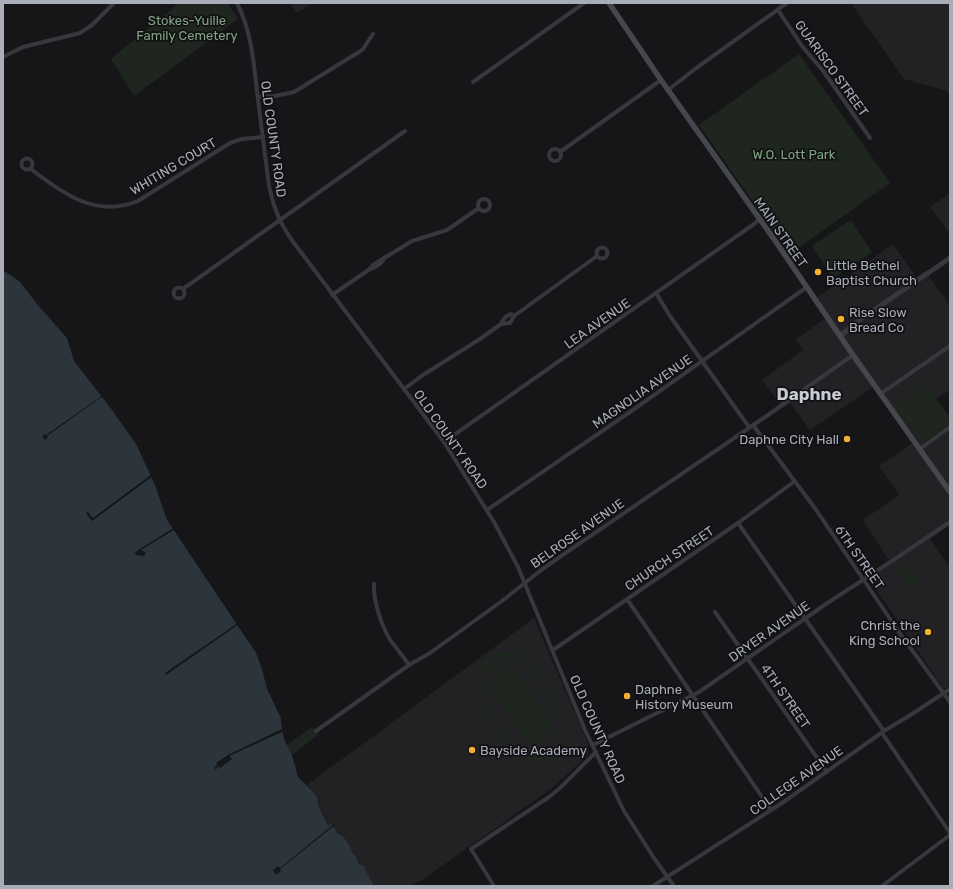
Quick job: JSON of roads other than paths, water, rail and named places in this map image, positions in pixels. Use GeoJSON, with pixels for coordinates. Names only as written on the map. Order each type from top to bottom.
{"type":"FeatureCollection","features":[{"type":"Feature","properties":{"kind":"main road","name":"MAIN STREET"},"geometry":{"type":"LineString","coordinates":[[609,3],[661,80],[760,219],[880,394],[950,492]]}},
{"type":"Feature","properties":{"kind":"street"},"geometry":{"type":"LineString","coordinates":[[3,57],[23,47],[80,33],[92,25],[114,3]]}},
{"type":"Feature","properties":{"kind":"street","name":"OLD COUNTY ROAD"},"geometry":{"type":"LineString","coordinates":[[237,3],[248,30],[272,202],[280,221],[291,239],[332,295],[444,442],[487,510],[510,551],[525,583],[585,730],[624,811],[674,886]]}},
{"type":"Feature","properties":{"kind":"street"},"geometry":{"type":"LineString","coordinates":[[474,82],[584,3]]}},
{"type":"Feature","properties":{"kind":"street"},"geometry":{"type":"LineString","coordinates":[[668,90],[711,57],[787,3]]}},
{"type":"Feature","properties":{"kind":"street","name":"GUARISCO STREET"},"geometry":{"type":"LineString","coordinates":[[778,10],[802,46],[824,72],[870,138]]}},
{"type":"Feature","properties":{"kind":"street"},"geometry":{"type":"LineString","coordinates":[[258,97],[285,95],[307,85],[363,49],[373,34]]}},
{"type":"Feature","properties":{"kind":"street"},"geometry":{"type":"LineString","coordinates":[[560,152],[661,80]]}},
{"type":"Feature","properties":{"kind":"street"},"geometry":{"type":"LineString","coordinates":[[183,289],[405,131]]}},
{"type":"Feature","properties":{"kind":"street","name":"WHITING COURT"},"geometry":{"type":"LineString","coordinates":[[31,168],[54,187],[70,196],[102,207],[116,207],[138,201],[230,143],[263,137]]}},
{"type":"Feature","properties":{"kind":"street"},"geometry":{"type":"LineString","coordinates":[[332,295],[370,269],[373,265],[412,241],[448,230],[479,208]]}},
{"type":"Feature","properties":{"kind":"street","name":"LEA AVENUE"},"geometry":{"type":"LineString","coordinates":[[444,442],[760,219]]}},
{"type":"Feature","properties":{"kind":"street"},"geometry":{"type":"LineString","coordinates":[[404,389],[428,371],[480,339],[501,324],[510,323],[514,316],[597,256]]}},
{"type":"Feature","properties":{"kind":"street"},"geometry":{"type":"LineString","coordinates":[[840,336],[858,321],[950,258]]}},
{"type":"Feature","properties":{"kind":"street","name":"MAGNOLIA AVENUE"},"geometry":{"type":"LineString","coordinates":[[487,510],[807,287]]}},
{"type":"Feature","properties":{"kind":"street","name":"6TH STREET"},"geometry":{"type":"LineString","coordinates":[[656,293],[702,361],[751,426],[795,480],[901,635],[950,702]]}},
{"type":"Feature","properties":{"kind":"street"},"geometry":{"type":"LineString","coordinates":[[501,324],[503,318],[506,316],[511,314],[514,316]]}},
{"type":"Feature","properties":{"kind":"street"},"geometry":{"type":"LineString","coordinates":[[880,394],[950,346]]}},
{"type":"Feature","properties":{"kind":"street","name":"BELROSE AVENUE"},"geometry":{"type":"LineString","coordinates":[[316,731],[409,665],[430,653],[564,554],[853,355]]}},
{"type":"Feature","properties":{"kind":"street"},"geometry":{"type":"LineString","coordinates":[[920,450],[950,427]]}},
{"type":"Feature","properties":{"kind":"street","name":"CHURCH STREET"},"geometry":{"type":"LineString","coordinates":[[553,650],[738,523],[795,480]]}},
{"type":"Feature","properties":{"kind":"street","name":"DRYER AVENUE"},"geometry":{"type":"LineString","coordinates":[[593,745],[693,696],[950,522]]}},
{"type":"Feature","properties":{"kind":"street"},"geometry":{"type":"LineString","coordinates":[[738,523],[883,732],[950,834],[882,886]]}},
{"type":"Feature","properties":{"kind":"street"},"geometry":{"type":"LineString","coordinates":[[374,584],[375,600],[388,636],[409,665]]}},
{"type":"Feature","properties":{"kind":"street"},"geometry":{"type":"LineString","coordinates":[[627,599],[771,810]]}},
{"type":"Feature","properties":{"kind":"street","name":"4TH STREET"},"geometry":{"type":"LineString","coordinates":[[714,612],[748,658],[827,772]]}},
{"type":"Feature","properties":{"kind":"street","name":"COLLEGE AVENUE"},"geometry":{"type":"LineString","coordinates":[[653,886],[668,878],[771,810],[883,732],[950,689]]}},
{"type":"Feature","properties":{"kind":"street"},"geometry":{"type":"LineString","coordinates":[[494,886],[471,849],[560,788],[596,752]]}},
{"type":"Feature","properties":{"kind":"place","name":"Little Bethel Baptist Church"},"geometry":{"type":"Point","coordinates":[818,272]}},
{"type":"Feature","properties":{"kind":"place","name":"Rise Slow Bread Co"},"geometry":{"type":"Point","coordinates":[841,319]}},
{"type":"Feature","properties":{"kind":"place","name":"Daphne City Hall"},"geometry":{"type":"Point","coordinates":[847,439]}},
{"type":"Feature","properties":{"kind":"place","name":"Christ the King School"},"geometry":{"type":"Point","coordinates":[928,632]}},
{"type":"Feature","properties":{"kind":"place","name":"Daphne History Museum"},"geometry":{"type":"Point","coordinates":[627,696]}},
{"type":"Feature","properties":{"kind":"place","name":"Bayside Academy"},"geometry":{"type":"Point","coordinates":[472,750]}},
{"type":"Feature","properties":{"kind":"district","name":"Daphne"},"geometry":{"type":"Point","coordinates":[809,394]}},
{"type":"Feature","properties":{"kind":"park label","name":"Stokes-Yuille Family Cemetery"},"geometry":{"type":"Point","coordinates":[187,28]}},
{"type":"Feature","properties":{"kind":"park label","name":"W.O. Lott Park"},"geometry":{"type":"Point","coordinates":[794,154]}}]}
